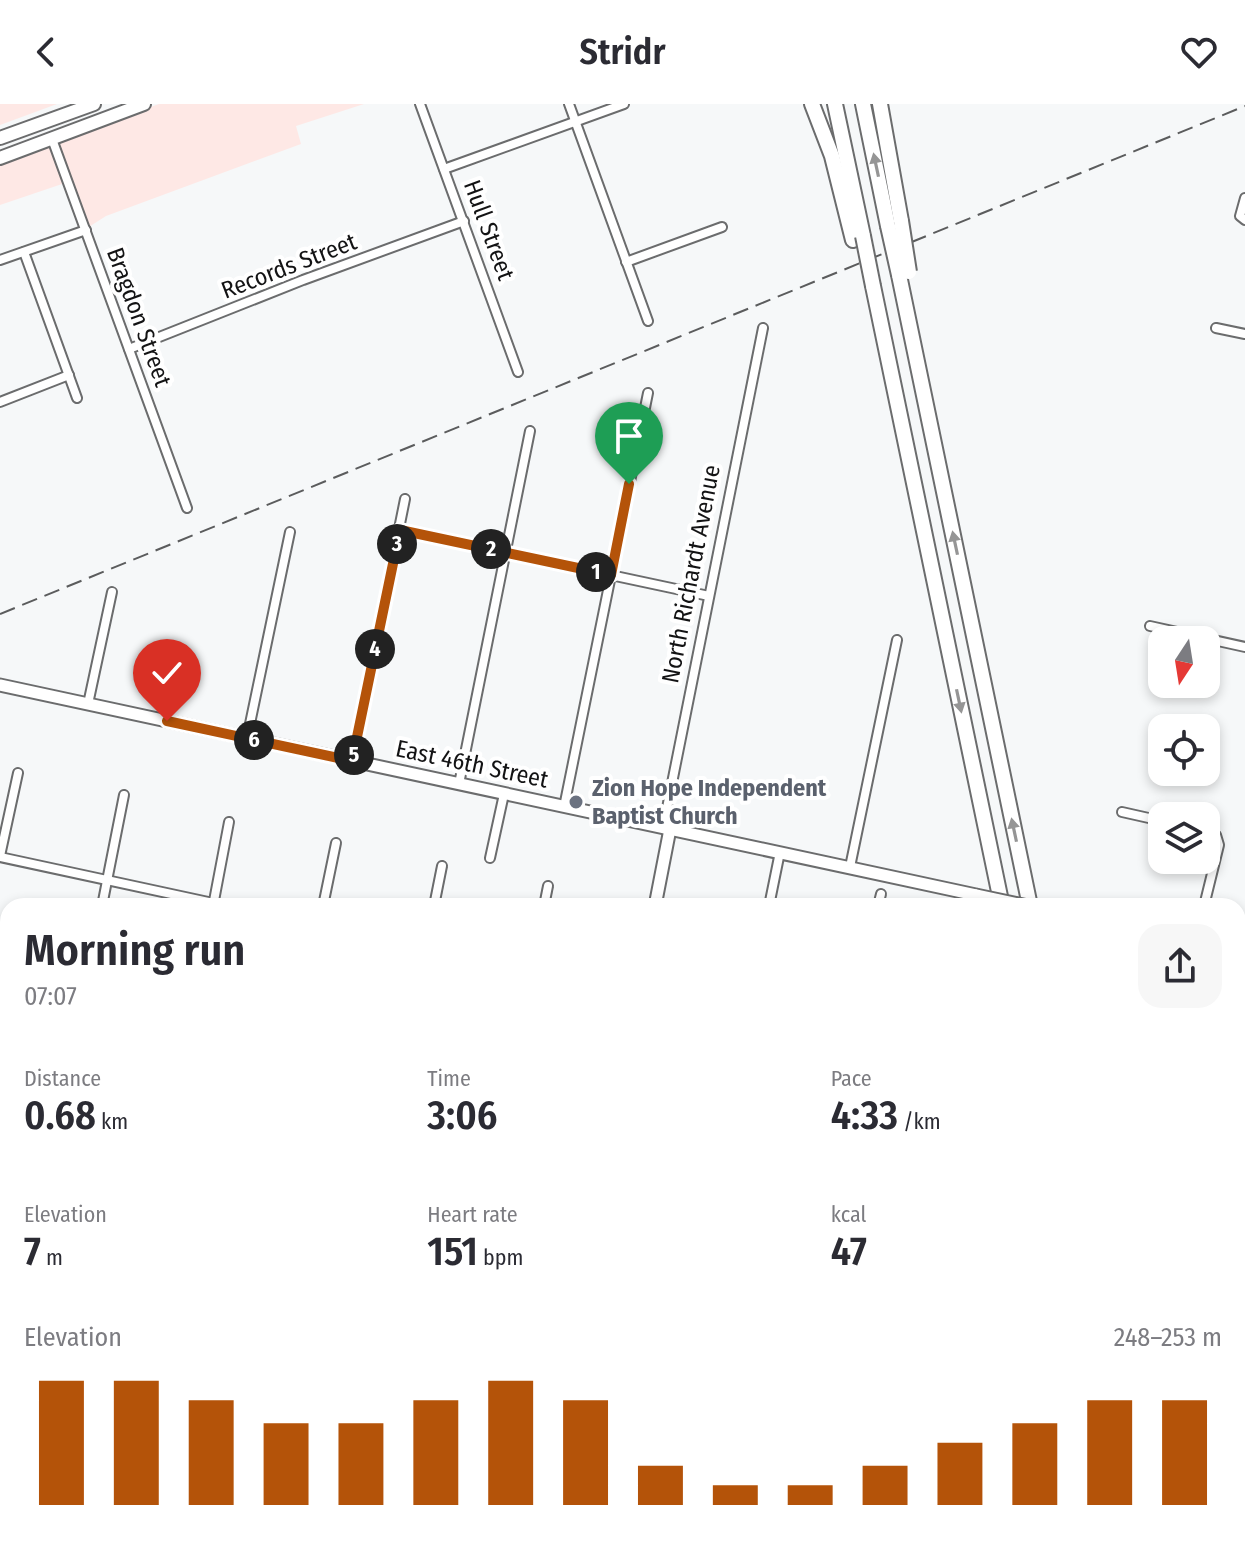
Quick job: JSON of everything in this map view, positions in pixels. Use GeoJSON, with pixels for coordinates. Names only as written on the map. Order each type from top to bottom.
{"type":"FeatureCollection","features":[{"type":"Feature","properties":{"kind":"highway"},"geometry":{"type":"LineString","coordinates":[[812,104],[858,238]]}},
{"type":"Feature","properties":{"kind":"highway"},"geometry":{"type":"LineString","coordinates":[[835,104],[858,238],[895,393],[1000,898]]}},
{"type":"Feature","properties":{"kind":"highway"},"geometry":{"type":"LineString","coordinates":[[863,104],[894,223],[912,330],[1027,898]]}},
{"type":"Feature","properties":{"kind":"highway"},"geometry":{"type":"LineString","coordinates":[[880,104],[894,223]]}},
{"type":"Feature","properties":{"kind":"main road"},"geometry":{"type":"LineString","coordinates":[[0,138],[94,104]]}},
{"type":"Feature","properties":{"kind":"main road"},"geometry":{"type":"LineString","coordinates":[[0,158],[144,104]]}},
{"type":"Feature","properties":{"kind":"street","name":"Hull Street"},"geometry":{"type":"LineString","coordinates":[[420,104],[518,372]]}},
{"type":"Feature","properties":{"kind":"street"},"geometry":{"type":"LineString","coordinates":[[569,104],[648,321]]}},
{"type":"Feature","properties":{"kind":"street"},"geometry":{"type":"LineString","coordinates":[[444,169],[624,104]]}},
{"type":"Feature","properties":{"kind":"street","name":"Bragdon Street"},"geometry":{"type":"LineString","coordinates":[[52,139],[187,508]]}},
{"type":"Feature","properties":{"kind":"street"},"geometry":{"type":"LineString","coordinates":[[1245,198],[1240,216],[1245,220]]}},
{"type":"Feature","properties":{"kind":"street","name":"Records Street"},"geometry":{"type":"LineString","coordinates":[[129,349],[464,221]]}},
{"type":"Feature","properties":{"kind":"street"},"geometry":{"type":"LineString","coordinates":[[626,262],[722,227]]}},
{"type":"Feature","properties":{"kind":"street"},"geometry":{"type":"LineString","coordinates":[[0,260],[86,230]]}},
{"type":"Feature","properties":{"kind":"street"},"geometry":{"type":"LineString","coordinates":[[24,252],[77,398]]}},
{"type":"Feature","properties":{"kind":"street","name":"North Richardt Avenue"},"geometry":{"type":"LineString","coordinates":[[656,898],[709,596],[763,328]]}},
{"type":"Feature","properties":{"kind":"street"},"geometry":{"type":"LineString","coordinates":[[1216,328],[1245,334]]}},
{"type":"Feature","properties":{"kind":"street"},"geometry":{"type":"LineString","coordinates":[[0,402],[69,375]]}},
{"type":"Feature","properties":{"kind":"street"},"geometry":{"type":"LineString","coordinates":[[564,807],[648,393]]}},
{"type":"Feature","properties":{"kind":"street"},"geometry":{"type":"LineString","coordinates":[[459,784],[530,431]]}},
{"type":"Feature","properties":{"kind":"street"},"geometry":{"type":"LineString","coordinates":[[352,761],[405,499]]}},
{"type":"Feature","properties":{"kind":"street"},"geometry":{"type":"LineString","coordinates":[[400,530],[709,596]]}},
{"type":"Feature","properties":{"kind":"street"},"geometry":{"type":"LineString","coordinates":[[247,738],[290,532]]}},
{"type":"Feature","properties":{"kind":"street"},"geometry":{"type":"LineString","coordinates":[[88,704],[112,592]]}},
{"type":"Feature","properties":{"kind":"street"},"geometry":{"type":"LineString","coordinates":[[850,867],[897,640]]}},
{"type":"Feature","properties":{"kind":"street"},"geometry":{"type":"LineString","coordinates":[[1220,641],[1245,647]]}},
{"type":"Feature","properties":{"kind":"street","name":"East 46th Street"},"geometry":{"type":"LineString","coordinates":[[0,685],[990,898]]}},
{"type":"Feature","properties":{"kind":"street"},"geometry":{"type":"LineString","coordinates":[[18,773],[0,857],[183,898]]}},
{"type":"Feature","properties":{"kind":"street"},"geometry":{"type":"LineString","coordinates":[[490,858],[504,794]]}},
{"type":"Feature","properties":{"kind":"street"},"geometry":{"type":"LineString","coordinates":[[104,898],[124,795]]}},
{"type":"Feature","properties":{"kind":"street"},"geometry":{"type":"LineString","coordinates":[[1122,812],[1148,818]]}},
{"type":"Feature","properties":{"kind":"street"},"geometry":{"type":"LineString","coordinates":[[214,898],[229,822]]}},
{"type":"Feature","properties":{"kind":"street"},"geometry":{"type":"LineString","coordinates":[[325,898],[336,843]]}},
{"type":"Feature","properties":{"kind":"street"},"geometry":{"type":"LineString","coordinates":[[771,898],[780,852]]}},
{"type":"Feature","properties":{"kind":"street"},"geometry":{"type":"LineString","coordinates":[[436,898],[442,866]]}},
{"type":"Feature","properties":{"kind":"street"},"geometry":{"type":"LineString","coordinates":[[1206,898],[1212,874]]}},
{"type":"Feature","properties":{"kind":"street"},"geometry":{"type":"LineString","coordinates":[[546,898],[548,886]]}},
{"type":"Feature","properties":{"kind":"street"},"geometry":{"type":"LineString","coordinates":[[880,898],[881,894]]}},
{"type":"Feature","properties":{"kind":"shaded area"},"geometry":{"type":"Polygon","coordinates":[[[0,104],[57,104],[0,125],[0,104]]]}},
{"type":"Feature","properties":{"kind":"shaded area"},"geometry":{"type":"Polygon","coordinates":[[[159,104],[364,104],[296,126],[301,144],[106,216],[84,230],[65,183],[0,205],[0,162],[159,104]]]}},
{"type":"Feature","properties":{"kind":"railway"},"geometry":{"type":"LineString","coordinates":[[0,614],[1245,106]]}},
{"type":"Feature","properties":{"kind":"place","name":"Zion Hope Independent Baptist Church"},"geometry":{"type":"Point","coordinates":[576,802]}},
{"type":"Feature","properties":{"kind":"route"},"geometry":{"type":"LineString","coordinates":[[167,721],[352,761],[400,530],[611,575],[629,484]]}}]}
